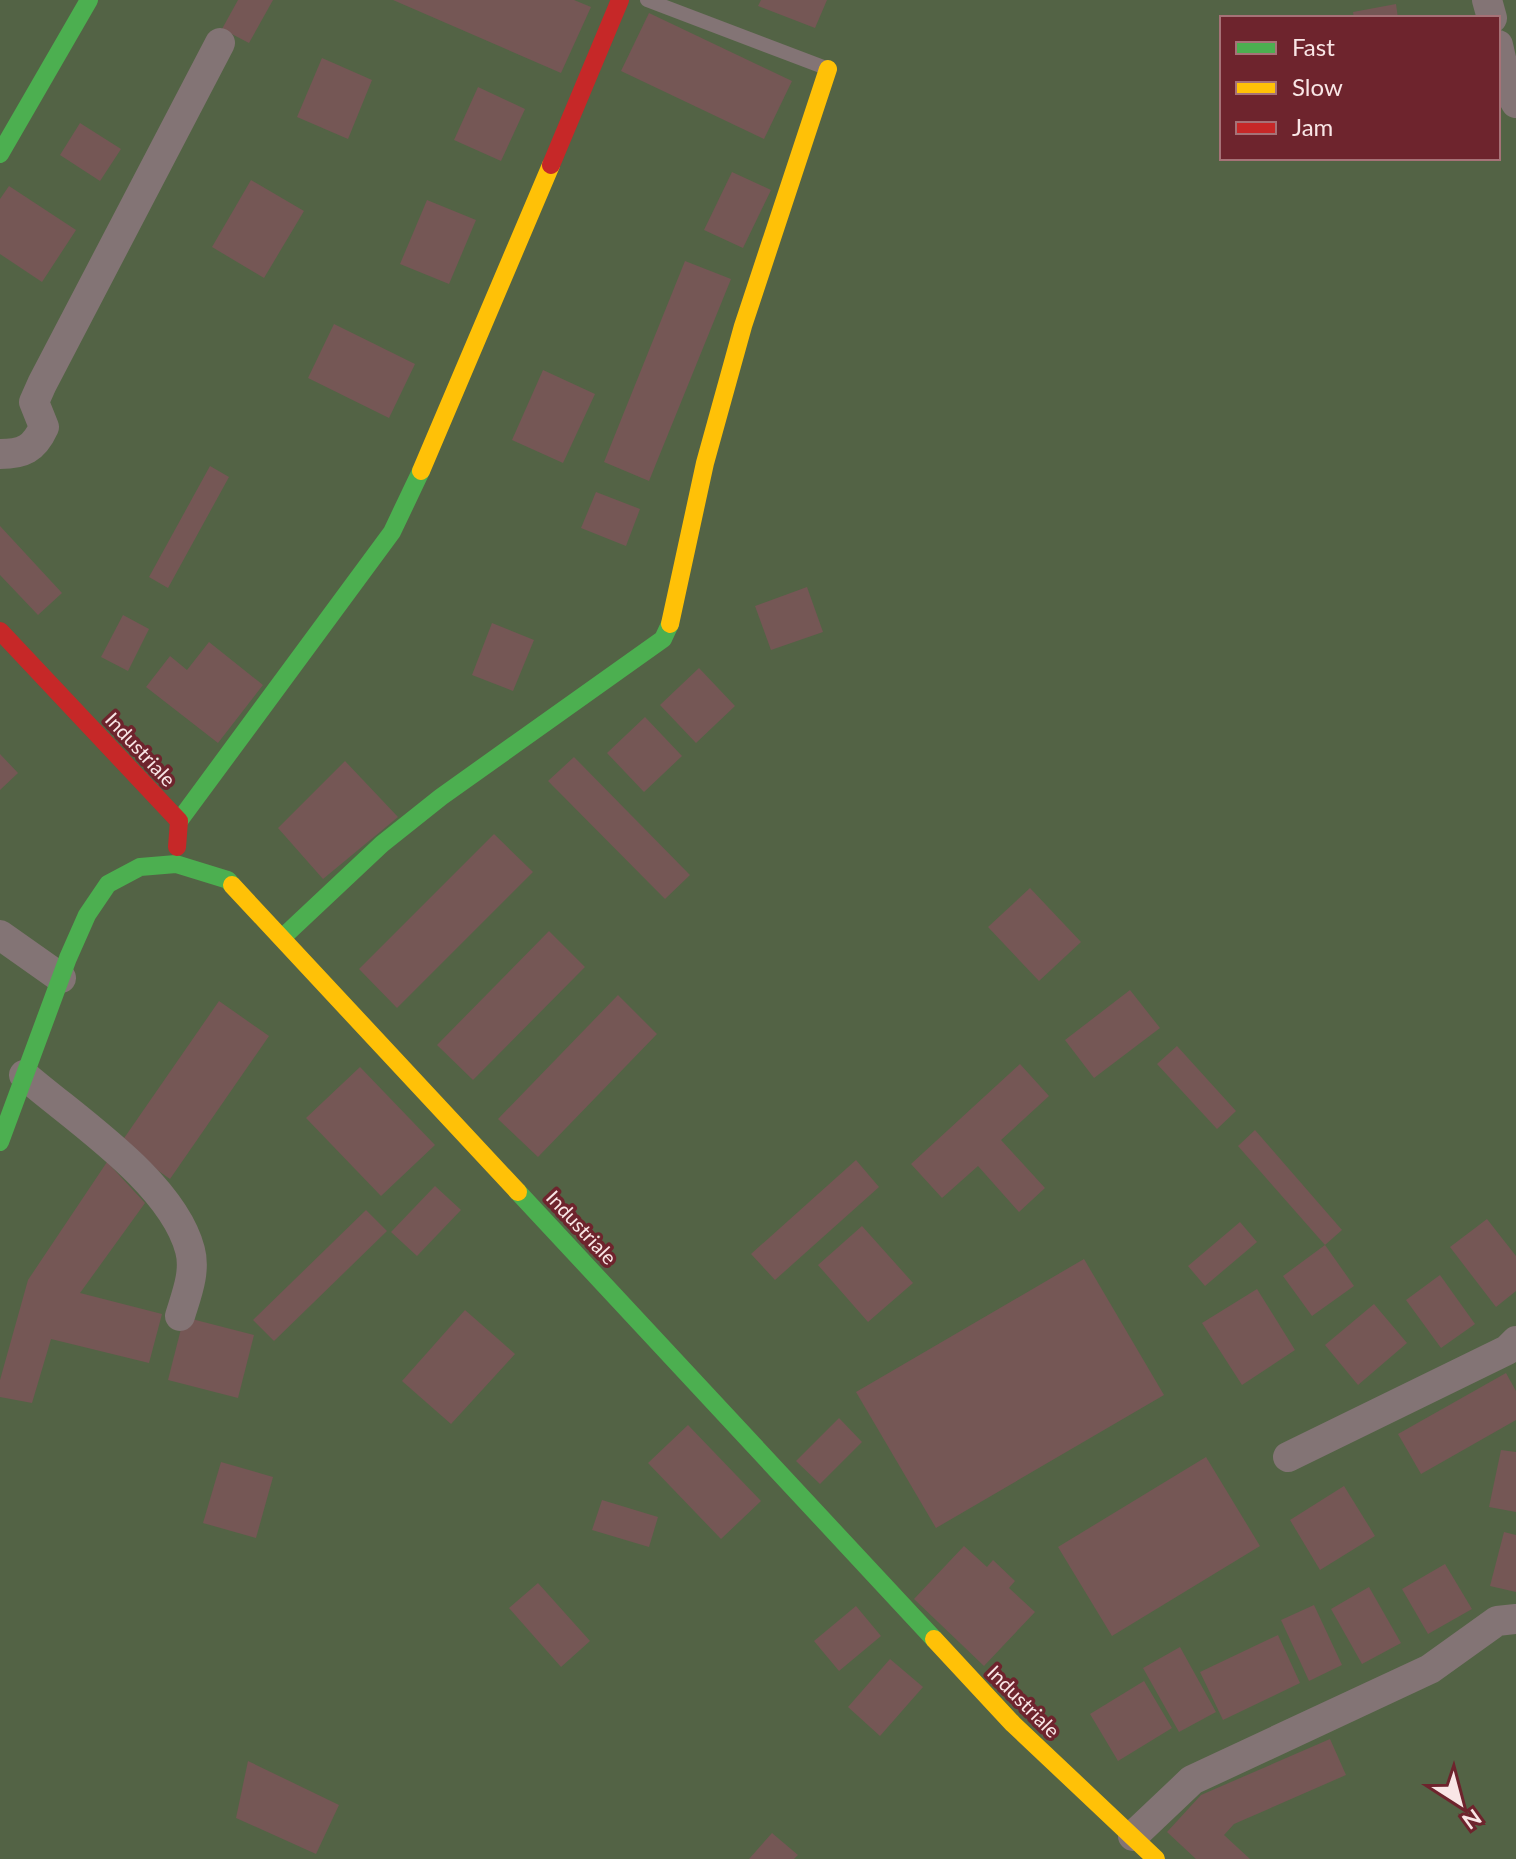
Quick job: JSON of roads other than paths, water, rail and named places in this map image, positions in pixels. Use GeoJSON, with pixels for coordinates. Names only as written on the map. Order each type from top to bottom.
{"type":"FeatureCollection","features":[{"type":"Feature","properties":{"kind":"street"},"geometry":{"type":"LineString","coordinates":[[0,154],[89,0]]}},
{"type":"Feature","properties":{"kind":"street"},"geometry":{"type":"LineString","coordinates":[[0,1142],[87,915],[108,884],[140,867],[176,864],[179,821],[392,532],[428,457],[620,0]]}},
{"type":"Feature","properties":{"kind":"street"},"geometry":{"type":"LineString","coordinates":[[0,454],[21,454],[37,442],[44,427],[34,402],[38,393],[220,43]]}},
{"type":"Feature","properties":{"kind":"street"},"geometry":{"type":"LineString","coordinates":[[1500,54],[1508,89],[1516,103]]}},
{"type":"Feature","properties":{"kind":"street"},"geometry":{"type":"LineString","coordinates":[[283,937],[371,853],[441,797],[663,639],[672,621],[677,582],[698,493],[743,326],[828,69]]}},
{"type":"Feature","properties":{"kind":"street","name":"Industriale"},"geometry":{"type":"LineString","coordinates":[[0,631],[179,821]]}},
{"type":"Feature","properties":{"kind":"street","name":"Industriale"},"geometry":{"type":"LineString","coordinates":[[176,864],[228,880],[1013,1724],[1156,1859]]}},
{"type":"Feature","properties":{"kind":"street"},"geometry":{"type":"LineString","coordinates":[[0,935],[61,978]]}},
{"type":"Feature","properties":{"kind":"street"},"geometry":{"type":"LineString","coordinates":[[24,1075],[126,1161],[157,1193],[181,1225],[191,1253],[190,1286],[180,1316]]}},
{"type":"Feature","properties":{"kind":"street"},"geometry":{"type":"LineString","coordinates":[[1288,1457],[1513,1350]]}},
{"type":"Feature","properties":{"kind":"street"},"geometry":{"type":"LineString","coordinates":[[1133,1836],[1192,1780],[1430,1669],[1497,1621],[1516,1619]]}},
{"type":"Feature","properties":{"kind":"lane"},"geometry":{"type":"LineString","coordinates":[[647,0],[828,69]]}}]}
